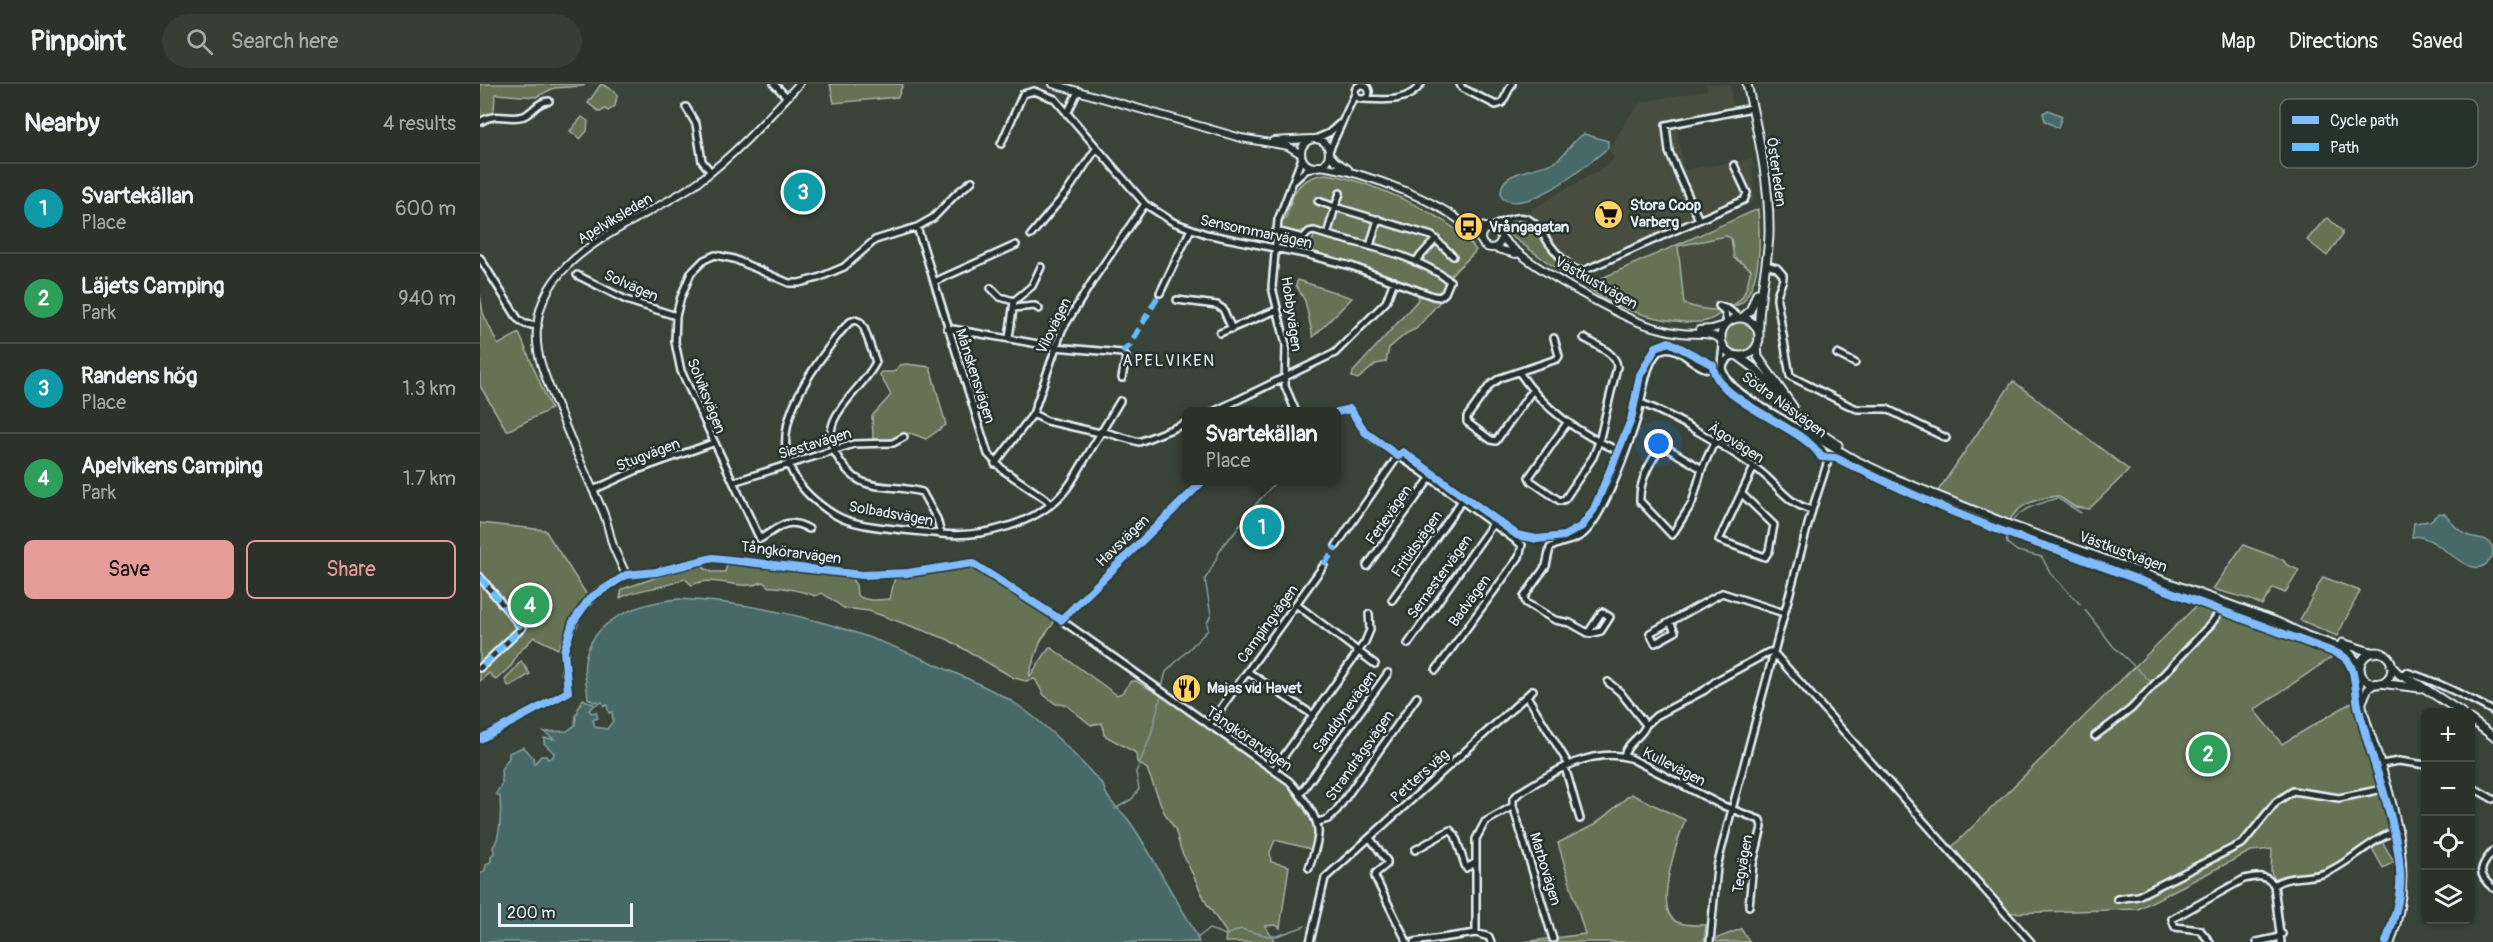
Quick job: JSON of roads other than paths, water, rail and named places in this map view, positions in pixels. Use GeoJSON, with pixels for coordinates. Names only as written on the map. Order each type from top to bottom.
{"type":"FeatureCollection","features":[{"type":"Feature","properties":{"kind":"main road","name":"Österleden"},"geometry":{"type":"LineString","coordinates":[[1747,84],[1763,160],[1769,213],[1759,334]]}},
{"type":"Feature","properties":{"kind":"main road","name":"Österleden"},"geometry":{"type":"LineString","coordinates":[[1741,318],[1752,308],[1766,266]]}},
{"type":"Feature","properties":{"kind":"main road"},"geometry":{"type":"LineString","coordinates":[[1741,318],[1754,323],[1759,334],[1757,346],[1749,354],[1737,356],[1728,351],[1722,342],[1722,332],[1726,324],[1741,318]]}},
{"type":"Feature","properties":{"kind":"main road","name":"Västkustvägen"},"geometry":{"type":"LineString","coordinates":[[1757,346],[1758,357],[1790,404],[1813,427],[1840,446],[1950,502]]}},
{"type":"Feature","properties":{"kind":"main road","name":"Västkustvägen"},"geometry":{"type":"LineString","coordinates":[[1737,356],[1757,370],[1794,414],[1824,442],[1882,472],[1950,502],[2347,650],[2361,668],[2366,680],[2425,689]]}},
{"type":"Feature","properties":{"kind":"main road","name":"Västkustvägen"},"geometry":{"type":"LineString","coordinates":[[2287,626],[2295,626],[2386,656],[2391,666],[2401,676],[2456,708]]}},
{"type":"Feature","properties":{"kind":"main road"},"geometry":{"type":"LineString","coordinates":[[2361,668],[2365,657],[2374,652]]}},
{"type":"Feature","properties":{"kind":"main road"},"geometry":{"type":"LineString","coordinates":[[2377,683],[2389,677],[2391,666]]}},
{"type":"Feature","properties":{"kind":"main road"},"geometry":{"type":"LineString","coordinates":[[2475,723],[2493,736]]}},
{"type":"Feature","properties":{"kind":"street"},"geometry":{"type":"LineString","coordinates":[[774,84],[789,94]]}},
{"type":"Feature","properties":{"kind":"street","name":"Apelviksleden"},"geometry":{"type":"LineString","coordinates":[[626,575],[616,553],[602,509],[544,372],[538,351],[538,326],[547,294],[556,277],[570,262],[592,245],[668,201],[711,172],[758,130],[797,84]]}},
{"type":"Feature","properties":{"kind":"street"},"geometry":{"type":"LineString","coordinates":[[1053,84],[1241,138],[1293,148],[1306,164],[1317,166]]}},
{"type":"Feature","properties":{"kind":"street"},"geometry":{"type":"LineString","coordinates":[[1350,84],[1362,99],[1405,97],[1416,92],[1421,84]]}},
{"type":"Feature","properties":{"kind":"street"},"geometry":{"type":"LineString","coordinates":[[1460,84],[1462,88],[1496,105],[1502,103],[1512,84]]}},
{"type":"Feature","properties":{"kind":"street"},"geometry":{"type":"LineString","coordinates":[[1291,185],[1306,170],[1326,162],[1358,87],[1362,85],[1369,88],[1378,99]]}},
{"type":"Feature","properties":{"kind":"street"},"geometry":{"type":"LineString","coordinates":[[1349,109],[1362,99],[1369,88]]}},
{"type":"Feature","properties":{"kind":"street"},"geometry":{"type":"LineString","coordinates":[[1067,114],[1078,91]]}},
{"type":"Feature","properties":{"kind":"street","name":"Sensommarvägen"},"geometry":{"type":"LineString","coordinates":[[1001,144],[1026,92],[1034,92],[1055,99],[1145,204],[1173,222],[1191,230],[1351,266],[1433,296],[1440,297],[1445,293],[1450,281],[1441,274],[1415,262]]}},
{"type":"Feature","properties":{"kind":"street"},"geometry":{"type":"LineString","coordinates":[[480,122],[495,116],[522,116],[544,101],[549,101]]}},
{"type":"Feature","properties":{"kind":"street"},"geometry":{"type":"LineString","coordinates":[[686,106],[696,124],[702,161],[711,172]]}},
{"type":"Feature","properties":{"kind":"street"},"geometry":{"type":"LineString","coordinates":[[1699,220],[1669,152],[1666,124],[1752,108]]}},
{"type":"Feature","properties":{"kind":"street"},"geometry":{"type":"LineString","coordinates":[[1301,156],[1304,144],[1329,133],[1344,118]]}},
{"type":"Feature","properties":{"kind":"street"},"geometry":{"type":"LineString","coordinates":[[1266,142],[1313,139],[1323,142],[1329,152]]}},
{"type":"Feature","properties":{"kind":"street"},"geometry":{"type":"LineString","coordinates":[[1031,234],[1066,192],[1096,149]]}},
{"type":"Feature","properties":{"kind":"street","name":"Västkustvägen"},"geometry":{"type":"LineString","coordinates":[[1329,152],[1335,160],[1354,172],[1422,200],[1458,219],[1476,226],[1496,229],[1521,256],[1610,309],[1659,328],[1679,333],[1713,335],[1722,342]]}},
{"type":"Feature","properties":{"kind":"street","name":"Hobbyvägen"},"geometry":{"type":"LineString","coordinates":[[1294,407],[1283,378],[1286,345],[1272,287],[1274,248],[1280,210],[1301,156]]}},
{"type":"Feature","properties":{"kind":"street"},"geometry":{"type":"LineString","coordinates":[[1482,242],[1482,232],[1512,218],[1523,217],[1534,222],[1559,257],[1580,271],[1746,199],[1747,193],[1734,165]]}},
{"type":"Feature","properties":{"kind":"street","name":"Västkustvägen"},"geometry":{"type":"LineString","coordinates":[[1317,166],[1354,172]]}},
{"type":"Feature","properties":{"kind":"street","name":"Solviksvägen"},"geometry":{"type":"LineString","coordinates":[[809,529],[797,522],[790,522],[760,539],[713,443],[681,371],[675,342],[676,316],[689,277],[710,256],[726,257],[789,283],[800,283],[839,270],[875,240],[917,227],[942,211],[956,194],[972,182]]}},
{"type":"Feature","properties":{"kind":"street"},"geometry":{"type":"LineString","coordinates":[[1327,235],[1340,193]]}},
{"type":"Feature","properties":{"kind":"street"},"geometry":{"type":"LineString","coordinates":[[1318,201],[1436,239],[1453,256]]}},
{"type":"Feature","properties":{"kind":"street","name":"Vilovägen"},"geometry":{"type":"LineString","coordinates":[[995,464],[1033,414],[1062,330],[1145,204]]}},
{"type":"Feature","properties":{"kind":"street"},"geometry":{"type":"LineString","coordinates":[[1494,248],[1500,243],[1504,225],[1512,218]]}},
{"type":"Feature","properties":{"kind":"street"},"geometry":{"type":"LineString","coordinates":[[1370,246],[1378,219]]}},
{"type":"Feature","properties":{"kind":"street","name":"Västkustvägen"},"geometry":{"type":"LineString","coordinates":[[1458,219],[1473,231],[1486,247],[1521,256]]}},
{"type":"Feature","properties":{"kind":"street","name":"Månskensvägen"},"geometry":{"type":"LineString","coordinates":[[917,227],[986,449],[995,464],[1050,504]]}},
{"type":"Feature","properties":{"kind":"street"},"geometry":{"type":"LineString","coordinates":[[1160,293],[1191,230]]}},
{"type":"Feature","properties":{"kind":"street"},"geometry":{"type":"LineString","coordinates":[[1276,231],[1303,238],[1309,232],[1314,231],[1370,246],[1415,262],[1436,239]]}},
{"type":"Feature","properties":{"kind":"street"},"geometry":{"type":"LineString","coordinates":[[933,282],[1016,245]]}},
{"type":"Feature","properties":{"kind":"street"},"geometry":{"type":"LineString","coordinates":[[480,258],[518,319],[525,324],[538,326]]}},
{"type":"Feature","properties":{"kind":"street"},"geometry":{"type":"LineString","coordinates":[[1766,266],[1777,268],[1783,275],[1783,281],[1777,292],[1777,300],[1790,376],[1857,409],[1887,409],[1946,438]]}},
{"type":"Feature","properties":{"kind":"street"},"geometry":{"type":"LineString","coordinates":[[1009,338],[1014,301],[1032,286],[1041,267]]}},
{"type":"Feature","properties":{"kind":"street","name":"Solvägen"},"geometry":{"type":"LineString","coordinates":[[577,275],[626,300],[676,316]]}},
{"type":"Feature","properties":{"kind":"street"},"geometry":{"type":"LineString","coordinates":[[1221,407],[1335,353],[1386,302],[1394,281]]}},
{"type":"Feature","properties":{"kind":"street"},"geometry":{"type":"LineString","coordinates":[[991,288],[1000,297],[1014,301]]}},
{"type":"Feature","properties":{"kind":"street"},"geometry":{"type":"LineString","coordinates":[[1177,300],[1217,305],[1223,309],[1232,328]]}},
{"type":"Feature","properties":{"kind":"street"},"geometry":{"type":"LineString","coordinates":[[1013,308],[1035,306],[1039,309]]}},
{"type":"Feature","properties":{"kind":"street"},"geometry":{"type":"LineString","coordinates":[[1726,324],[1725,313],[1719,306],[1741,318]]}},
{"type":"Feature","properties":{"kind":"street"},"geometry":{"type":"LineString","coordinates":[[1221,333],[1277,310]]}},
{"type":"Feature","properties":{"kind":"street","name":"Solbadsvägen"},"geometry":{"type":"LineString","coordinates":[[833,450],[831,442],[834,420],[876,362],[864,328],[860,322],[855,320],[841,331],[795,398],[786,431],[789,465],[804,490],[826,509],[844,519],[940,534],[993,532],[1050,504],[1067,489],[1120,401]]}},
{"type":"Feature","properties":{"kind":"street","name":"Västkustvägen"},"geometry":{"type":"LineString","coordinates":[[1659,328],[1704,330],[1726,324]]}},
{"type":"Feature","properties":{"kind":"street"},"geometry":{"type":"LineString","coordinates":[[947,328],[1055,347],[1122,353],[1126,357],[1122,378]]}},
{"type":"Feature","properties":{"kind":"street"},"geometry":{"type":"LineString","coordinates":[[1532,391],[1496,441],[1491,440],[1467,422],[1467,417],[1490,385],[1500,378],[1557,359],[1559,356],[1554,338]]}},
{"type":"Feature","properties":{"kind":"street"},"geometry":{"type":"LineString","coordinates":[[1567,423],[1530,475],[1531,481],[1560,501],[1564,499],[1593,457],[1599,442],[1617,363],[1613,356],[1584,338]]}},
{"type":"Feature","properties":{"kind":"street"},"geometry":{"type":"LineString","coordinates":[[1722,342],[1722,369]]}},
{"type":"Feature","properties":{"kind":"street"},"geometry":{"type":"LineString","coordinates":[[1588,633],[1570,622],[1555,620],[1526,603],[1524,597],[1546,566],[1551,547],[1577,538],[1593,523],[1624,453],[1652,361],[1663,349],[1674,351],[1705,369],[1722,369]]}},
{"type":"Feature","properties":{"kind":"street"},"geometry":{"type":"LineString","coordinates":[[1837,354],[1855,363]]}},
{"type":"Feature","properties":{"kind":"street"},"geometry":{"type":"LineString","coordinates":[[1722,369],[1727,359],[1737,356]]}},
{"type":"Feature","properties":{"kind":"street","name":"Södra Näsvägen"},"geometry":{"type":"LineString","coordinates":[[1710,942],[1717,867],[1812,510],[1827,468],[1826,454],[1796,428],[1734,388],[1722,369]]}},
{"type":"Feature","properties":{"kind":"street"},"geometry":{"type":"LineString","coordinates":[[1519,372],[1532,391],[1567,423],[1599,442],[1624,453]]}},
{"type":"Feature","properties":{"kind":"street","name":"Ägovägen"},"geometry":{"type":"LineString","coordinates":[[1641,403],[1656,409],[1754,467],[1794,504],[1812,510]]}},
{"type":"Feature","properties":{"kind":"street"},"geometry":{"type":"LineString","coordinates":[[1341,410],[1350,409],[1365,432],[1431,477],[1492,525]]}},
{"type":"Feature","properties":{"kind":"street"},"geometry":{"type":"LineString","coordinates":[[1033,414],[1047,421],[1139,442],[1182,425]]}},
{"type":"Feature","properties":{"kind":"street","name":"Siestavägen"},"geometry":{"type":"LineString","coordinates":[[734,482],[858,443],[893,443],[904,437]]}},
{"type":"Feature","properties":{"kind":"street","name":"Stugvägen"},"geometry":{"type":"LineString","coordinates":[[593,490],[637,470],[713,443]]}},
{"type":"Feature","properties":{"kind":"street"},"geometry":{"type":"LineString","coordinates":[[1702,468],[1662,445],[1650,462],[1640,492],[1640,501],[1672,535],[1692,503],[1702,468],[1714,443]]}},
{"type":"Feature","properties":{"kind":"street"},"geometry":{"type":"LineString","coordinates":[[833,450],[849,474],[860,481],[922,492],[939,524],[940,534]]}},
{"type":"Feature","properties":{"kind":"street"},"geometry":{"type":"LineString","coordinates":[[1336,546],[1398,456]]}},
{"type":"Feature","properties":{"kind":"street"},"geometry":{"type":"LineString","coordinates":[[1742,494],[1774,525],[1769,551],[1765,557],[1719,540],[1754,467]]}},
{"type":"Feature","properties":{"kind":"street","name":"Ferievägen"},"geometry":{"type":"LineString","coordinates":[[1367,566],[1431,477]]}},
{"type":"Feature","properties":{"kind":"street","name":"Havsvägen"},"geometry":{"type":"LineString","coordinates":[[1061,620],[1199,485]]}},
{"type":"Feature","properties":{"kind":"street","name":"Fritidsvägen"},"geometry":{"type":"LineString","coordinates":[[1392,600],[1461,502]]}},
{"type":"Feature","properties":{"kind":"street","name":"Badvägen"},"geometry":{"type":"LineString","coordinates":[[1436,670],[1519,557],[1522,547],[1492,525]]}},
{"type":"Feature","properties":{"kind":"street","name":"Semestervägen"},"geometry":{"type":"LineString","coordinates":[[1408,644],[1492,525]]}},
{"type":"Feature","properties":{"kind":"street","name":"Tångkörarvägen"},"geometry":{"type":"LineString","coordinates":[[565,672],[565,645],[577,615],[595,594],[626,575],[656,572],[712,558],[862,575],[908,573],[972,563],[1061,620],[1274,770],[1300,794],[1318,822]]}},
{"type":"Feature","properties":{"kind":"street","name":"Campingvägen"},"geometry":{"type":"LineString","coordinates":[[1209,725],[1324,565]]}},
{"type":"Feature","properties":{"kind":"street"},"geometry":{"type":"LineString","coordinates":[[480,578],[522,628],[480,668]]}},
{"type":"Feature","properties":{"kind":"street"},"geometry":{"type":"LineString","coordinates":[[1670,622],[1675,632],[1655,643],[1650,633],[1722,593],[1784,613]]}},
{"type":"Feature","properties":{"kind":"street"},"geometry":{"type":"LineString","coordinates":[[2095,736],[2131,709],[2211,624],[2226,603]]}},
{"type":"Feature","properties":{"kind":"street"},"geometry":{"type":"LineString","coordinates":[[1297,605],[1375,664]]}},
{"type":"Feature","properties":{"kind":"street"},"geometry":{"type":"LineString","coordinates":[[1274,770],[1358,652],[1370,630],[1369,614]]}},
{"type":"Feature","properties":{"kind":"street"},"geometry":{"type":"LineString","coordinates":[[1624,756],[1628,745],[1644,731],[1646,724],[1739,668],[1773,652],[2031,942]]}},
{"type":"Feature","properties":{"kind":"street"},"geometry":{"type":"LineString","coordinates":[[2361,668],[2362,704],[2388,788],[2399,830],[2403,858],[2400,911],[2391,942]]}},
{"type":"Feature","properties":{"kind":"street"},"geometry":{"type":"LineString","coordinates":[[1248,672],[1313,715]]}},
{"type":"Feature","properties":{"kind":"street"},"geometry":{"type":"LineString","coordinates":[[2401,676],[2404,672],[2413,674],[2493,711]]}},
{"type":"Feature","properties":{"kind":"street","name":"Sanddynevägen"},"geometry":{"type":"LineString","coordinates":[[1300,794],[1388,673]]}},
{"type":"Feature","properties":{"kind":"street"},"geometry":{"type":"LineString","coordinates":[[1608,682],[1620,692],[1646,724]]}},
{"type":"Feature","properties":{"kind":"street"},"geometry":{"type":"LineString","coordinates":[[2362,704],[2366,691],[2377,683]]}},
{"type":"Feature","properties":{"kind":"street","name":"Petters väg"},"geometry":{"type":"LineString","coordinates":[[1311,942],[1324,880],[1533,690]]}},
{"type":"Feature","properties":{"kind":"street"},"geometry":{"type":"LineString","coordinates":[[1527,696],[1567,766],[1580,819]]}},
{"type":"Feature","properties":{"kind":"street","name":"Strandrågsvägen"},"geometry":{"type":"LineString","coordinates":[[1318,822],[1328,819],[1337,810],[1417,697]]}},
{"type":"Feature","properties":{"kind":"street","name":"Kullevägen"},"geometry":{"type":"LineString","coordinates":[[1476,933],[1475,842],[1481,828],[1485,822],[1513,806],[1513,799],[1519,793],[1567,766],[1590,758],[1624,756],[1732,810]]}},
{"type":"Feature","properties":{"kind":"street"},"geometry":{"type":"LineString","coordinates":[[2381,765],[2399,761],[2421,764]]}},
{"type":"Feature","properties":{"kind":"street"},"geometry":{"type":"LineString","coordinates":[[2117,899],[2138,896],[2242,843],[2276,801],[2293,791],[2339,798],[2388,788]]}},
{"type":"Feature","properties":{"kind":"street"},"geometry":{"type":"LineString","coordinates":[[2475,789],[2493,800]]}},
{"type":"Feature","properties":{"kind":"street","name":"Marbovägen"},"geometry":{"type":"LineString","coordinates":[[1513,806],[1553,939]]}},
{"type":"Feature","properties":{"kind":"street","name":"Tegvägen"},"geometry":{"type":"LineString","coordinates":[[1732,810],[1759,819],[1762,826],[1753,864],[1749,906]]}},
{"type":"Feature","properties":{"kind":"street"},"geometry":{"type":"LineString","coordinates":[[1309,868],[1317,842],[1318,822]]}},
{"type":"Feature","properties":{"kind":"street"},"geometry":{"type":"LineString","coordinates":[[1415,850],[1450,830],[1455,835],[1466,868],[1475,863]]}},
{"type":"Feature","properties":{"kind":"street"},"geometry":{"type":"LineString","coordinates":[[2274,885],[2282,881],[2328,872],[2361,849],[2399,830]]}},
{"type":"Feature","properties":{"kind":"street"},"geometry":{"type":"LineString","coordinates":[[1370,838],[1387,861],[1375,877],[1407,942]]}},
{"type":"Feature","properties":{"kind":"street"},"geometry":{"type":"LineString","coordinates":[[2493,850],[2484,861],[2481,873],[2484,881],[2493,888]]}},
{"type":"Feature","properties":{"kind":"street"},"geometry":{"type":"LineString","coordinates":[[2210,942],[2200,930],[2175,927],[2172,919],[2244,879],[2257,876],[2264,877],[2274,885],[2282,934],[2281,942]]}},
{"type":"Feature","properties":{"kind":"street"},"geometry":{"type":"LineString","coordinates":[[1413,942],[1476,933],[1489,937],[1491,942]]}},
{"type":"Feature","properties":{"kind":"street"},"geometry":{"type":"LineString","coordinates":[[2258,942],[2276,938],[2282,934]]}},
{"type":"Feature","properties":{"kind":"water"},"geometry":{"type":"Polygon","coordinates":[[[2048,110],[2062,116],[2058,128],[2045,121],[2043,113],[2048,110]]]}},
{"type":"Feature","properties":{"kind":"water"},"geometry":{"type":"Polygon","coordinates":[[[1584,134],[1608,141],[1608,148],[1573,176],[1542,194],[1513,202],[1502,198],[1501,188],[1505,181],[1520,172],[1557,160],[1584,134]]]}},
{"type":"Feature","properties":{"kind":"water"},"geometry":{"type":"Polygon","coordinates":[[[2439,513],[2445,514],[2466,535],[2489,542],[2493,554],[2488,562],[2481,567],[2473,567],[2456,559],[2429,540],[2412,537],[2414,523],[2430,521],[2439,513]]]}},
{"type":"Feature","properties":{"kind":"water"},"geometry":{"type":"Polygon","coordinates":[[[678,599],[782,612],[848,630],[982,685],[1016,704],[1051,732],[1103,785],[1110,800],[1127,818],[1140,838],[1192,926],[1199,942],[480,942],[480,874],[491,861],[494,853],[493,847],[498,837],[500,797],[496,794],[502,783],[501,769],[509,758],[509,753],[523,747],[533,757],[534,764],[541,756],[546,756],[548,759],[553,757],[554,753],[544,743],[544,738],[554,739],[544,732],[567,731],[575,725],[576,714],[578,714],[583,699],[595,705],[589,710],[592,713],[596,712],[598,718],[593,720],[595,727],[607,729],[613,721],[612,712],[609,713],[607,705],[604,706],[602,702],[597,704],[598,701],[594,702],[588,698],[584,666],[591,642],[610,621],[623,614],[650,604],[678,599]]]}},
{"type":"Feature","properties":{"kind":"waterway"},"geometry":{"type":"LineString","coordinates":[[1162,687],[1166,672],[1208,630],[1207,623],[1211,615],[1205,579],[1222,547],[1273,485]]}},
{"type":"Feature","properties":{"kind":"waterway"},"geometry":{"type":"LineString","coordinates":[[2012,521],[2027,509],[2057,498],[2081,513]]}},
{"type":"Feature","properties":{"kind":"waterway"},"geometry":{"type":"LineString","coordinates":[[2006,536],[2007,543],[2017,551],[2042,557],[2050,573],[2080,604]]}},
{"type":"Feature","properties":{"kind":"waterway"},"geometry":{"type":"LineString","coordinates":[[2085,610],[2113,646],[2151,682]]}},
{"type":"Feature","properties":{"kind":"waterway"},"geometry":{"type":"LineString","coordinates":[[1115,809],[1132,799],[1139,789],[1136,772],[1151,735],[1161,696]]}},
{"type":"Feature","properties":{"kind":"waterway"},"geometry":{"type":"LineString","coordinates":[[1197,938],[1209,929],[1226,935],[1241,929],[1277,936],[1305,926]]}},
{"type":"Feature","properties":{"kind":"place","name":"Randens hög"},"geometry":{"type":"Point","coordinates":[803,192]}},
{"type":"Feature","properties":{"kind":"place","name":"Stora Coop Varberg"},"geometry":{"type":"Point","coordinates":[1609,214]}},
{"type":"Feature","properties":{"kind":"place","name":"Vrångagatan"},"geometry":{"type":"Point","coordinates":[1468,227]}},
{"type":"Feature","properties":{"kind":"place","name":"Svartekällan"},"geometry":{"type":"Point","coordinates":[1262,527]}},
{"type":"Feature","properties":{"kind":"place","name":"Apelvikens Camping"},"geometry":{"type":"Point","coordinates":[530,605]}},
{"type":"Feature","properties":{"kind":"place","name":"Majas vid Havet"},"geometry":{"type":"Point","coordinates":[1186,688]}},
{"type":"Feature","properties":{"kind":"place","name":"Läjets Camping"},"geometry":{"type":"Point","coordinates":[2208,754]}},
{"type":"Feature","properties":{"kind":"district","name":"APELVIKEN"},"geometry":{"type":"Point","coordinates":[1169,361]}}]}
